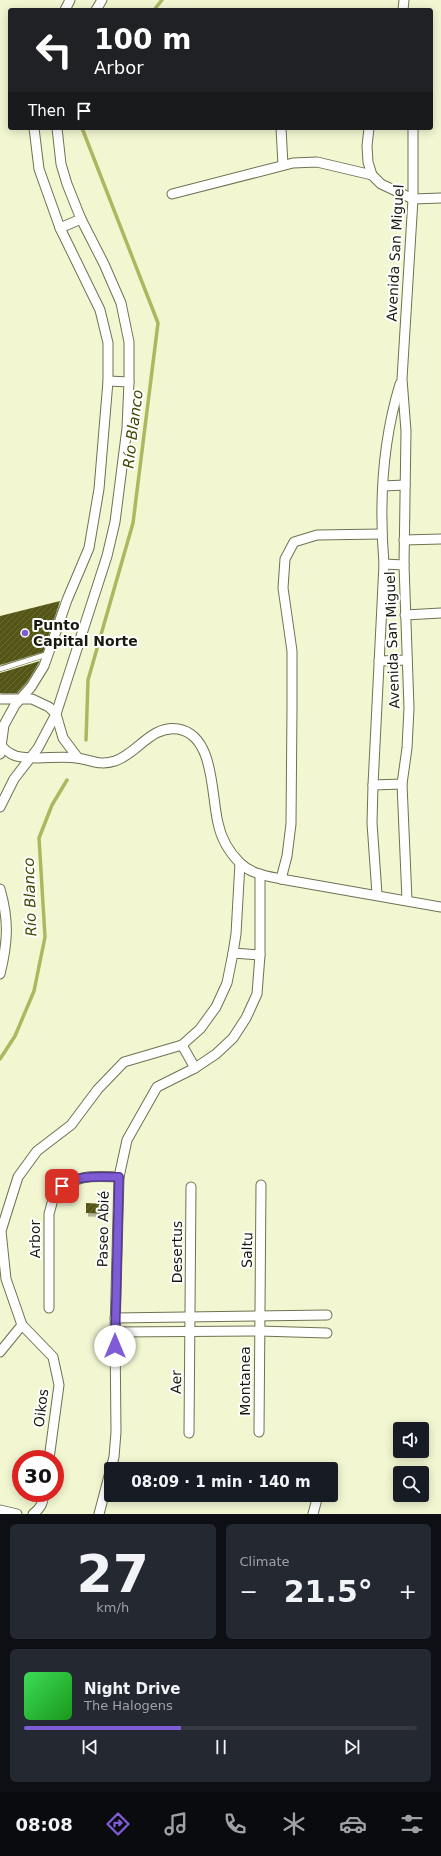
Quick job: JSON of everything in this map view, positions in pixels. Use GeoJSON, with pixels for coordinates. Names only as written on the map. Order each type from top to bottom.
{"type":"FeatureCollection","features":[{"type":"Feature","properties":{"kind":"street"},"geometry":{"type":"LineString","coordinates":[[34,130],[39,169],[60,228],[100,310],[108,343],[108,381],[99,489],[89,548],[63,611],[49,654],[38,677],[12,710],[4,725],[0,748],[15,756],[31,758],[54,756],[78,758],[95,763],[117,760],[156,732],[166,729],[178,729],[193,736],[206,755],[218,824],[223,840],[240,863],[260,874],[281,879],[377,894],[441,907]]}},
{"type":"Feature","properties":{"kind":"street"},"geometry":{"type":"LineString","coordinates":[[0,808],[14,779],[31,758],[45,737],[56,714],[107,556],[115,522],[126,428],[129,382],[129,342],[121,303],[104,264],[81,219],[61,164],[57,130]]}},
{"type":"Feature","properties":{"kind":"street"},"geometry":{"type":"LineString","coordinates":[[281,130],[283,165]]}},
{"type":"Feature","properties":{"kind":"street"},"geometry":{"type":"LineString","coordinates":[[369,130],[367,146],[368,162],[372,175],[381,184],[413,199],[441,198]]}},
{"type":"Feature","properties":{"kind":"street","name":"Avenida San Miguel"},"geometry":{"type":"LineString","coordinates":[[407,900],[402,784],[407,748],[409,708],[404,565],[406,431],[402,379],[413,199],[413,130]]}},
{"type":"Feature","properties":{"kind":"street"},"geometry":{"type":"LineString","coordinates":[[172,194],[293,163],[317,162],[372,175]]}},
{"type":"Feature","properties":{"kind":"street"},"geometry":{"type":"LineString","coordinates":[[60,228],[81,219]]}},
{"type":"Feature","properties":{"kind":"street","name":"Avenida San Miguel"},"geometry":{"type":"LineString","coordinates":[[377,894],[372,823],[384,564],[382,534],[383,486],[385,447],[392,411],[402,379]]}},
{"type":"Feature","properties":{"kind":"street"},"geometry":{"type":"LineString","coordinates":[[108,381],[129,382]]}},
{"type":"Feature","properties":{"kind":"street"},"geometry":{"type":"LineString","coordinates":[[383,486],[405,485]]}},
{"type":"Feature","properties":{"kind":"street"},"geometry":{"type":"LineString","coordinates":[[281,879],[287,856],[291,824],[292,651],[283,588],[285,559],[294,542],[317,535],[382,534]]}},
{"type":"Feature","properties":{"kind":"street"},"geometry":{"type":"LineString","coordinates":[[404,540],[441,539]]}},
{"type":"Feature","properties":{"kind":"street"},"geometry":{"type":"LineString","coordinates":[[384,564],[404,565]]}},
{"type":"Feature","properties":{"kind":"street"},"geometry":{"type":"LineString","coordinates":[[406,615],[441,613]]}},
{"type":"Feature","properties":{"kind":"street"},"geometry":{"type":"LineString","coordinates":[[379,661],[407,660]]}},
{"type":"Feature","properties":{"kind":"street"},"geometry":{"type":"LineString","coordinates":[[0,699],[22,698],[41,702],[56,714],[63,738],[78,758]]}},
{"type":"Feature","properties":{"kind":"street"},"geometry":{"type":"LineString","coordinates":[[373,785],[402,784]]}},
{"type":"Feature","properties":{"kind":"street"},"geometry":{"type":"LineString","coordinates":[[0,1352],[22,1325],[6,1279],[1,1231],[18,1178],[37,1151],[70,1125],[98,1089],[124,1062],[182,1046],[200,1030],[216,1007],[227,983],[236,934],[240,863]]}},
{"type":"Feature","properties":{"kind":"street","name":"Paseo Abié"},"geometry":{"type":"LineString","coordinates":[[99,1514],[114,1457],[116,1432],[115,1318],[119,1177],[127,1140],[157,1087],[195,1068],[216,1054],[233,1038],[246,1018],[257,994],[261,928],[260,874]]}},
{"type":"Feature","properties":{"kind":"street"},"geometry":{"type":"LineString","coordinates":[[0,889],[8,924],[6,951],[0,974]]}},
{"type":"Feature","properties":{"kind":"street"},"geometry":{"type":"LineString","coordinates":[[233,953],[260,955]]}},
{"type":"Feature","properties":{"kind":"street"},"geometry":{"type":"LineString","coordinates":[[182,1046],[195,1068]]}},
{"type":"Feature","properties":{"kind":"street","name":"Arbor"},"geometry":{"type":"LineString","coordinates":[[49,1308],[49,1214],[55,1192],[70,1181],[88,1176],[119,1177]]}},
{"type":"Feature","properties":{"kind":"street","name":"Saltu"},"geometry":{"type":"LineString","coordinates":[[259,1331],[261,1185]]}},
{"type":"Feature","properties":{"kind":"street","name":"Desertus"},"geometry":{"type":"LineString","coordinates":[[191,1187],[191,1331]]}},
{"type":"Feature","properties":{"kind":"street"},"geometry":{"type":"LineString","coordinates":[[115,1318],[191,1318],[327,1314]]}},
{"type":"Feature","properties":{"kind":"street","name":"Oikos"},"geometry":{"type":"LineString","coordinates":[[22,1325],[53,1357],[59,1385],[50,1450]]}},
{"type":"Feature","properties":{"kind":"street","name":"Aer"},"geometry":{"type":"LineString","coordinates":[[189,1433],[191,1331]]}},
{"type":"Feature","properties":{"kind":"street","name":"Montanea"},"geometry":{"type":"LineString","coordinates":[[259,1331],[259,1432]]}},
{"type":"Feature","properties":{"kind":"street"},"geometry":{"type":"LineString","coordinates":[[115,1332],[327,1332]]}},
{"type":"Feature","properties":{"kind":"street"},"geometry":{"type":"LineString","coordinates":[[39,1513],[43,1502]]}},
{"type":"Feature","properties":{"kind":"street"},"geometry":{"type":"LineString","coordinates":[[314,1514],[317,1502]]}},
{"type":"Feature","properties":{"kind":"street"},"geometry":{"type":"LineString","coordinates":[[0,1510],[17,1514]]}},
{"type":"Feature","properties":{"kind":"lane"},"geometry":{"type":"LineString","coordinates":[[0,669],[49,654]]}},
{"type":"Feature","properties":{"kind":"building","name":"Punto Capital Norte"},"geometry":{"type":"Polygon","coordinates":[[[60,601],[43,652],[0,665],[0,616],[60,601]]]}},
{"type":"Feature","properties":{"kind":"building"},"geometry":{"type":"Polygon","coordinates":[[[40,661],[27,682],[17,693],[0,693],[0,673],[40,661]]]}},
{"type":"Feature","properties":{"kind":"building"},"geometry":{"type":"Polygon","coordinates":[[[86,1203],[107,1204],[106,1214],[86,1213],[86,1203]]]}},
{"type":"Feature","properties":{"kind":"waterway","name":"Río Blanco"},"geometry":{"type":"LineString","coordinates":[[156,8],[162,0]]}},
{"type":"Feature","properties":{"kind":"waterway","name":"Río Blanco"},"geometry":{"type":"LineString","coordinates":[[83,130],[158,323],[133,523],[88,680],[86,740]]}},
{"type":"Feature","properties":{"kind":"waterway","name":"Río Blanco"},"geometry":{"type":"LineString","coordinates":[[0,1059],[15,1036],[34,991],[45,937],[39,838],[52,805],[67,780]]}},
{"type":"Feature","properties":{"kind":"place","name":"Punto Capital Norte"},"geometry":{"type":"Point","coordinates":[25,633]}},
{"type":"Feature","properties":{"kind":"route"},"geometry":{"type":"LineString","coordinates":[[62,1186],[70,1181],[88,1176],[119,1177],[115,1346]]}}]}
